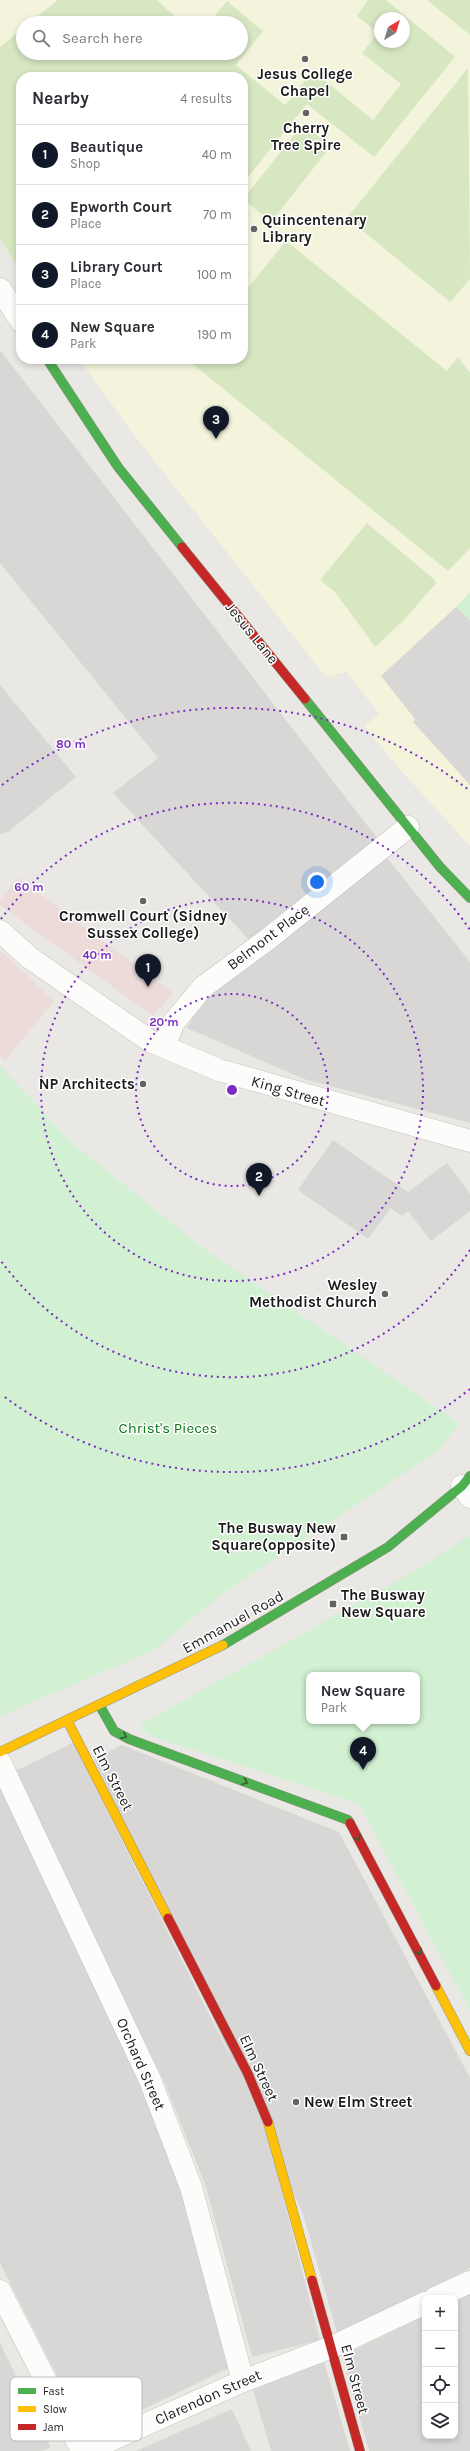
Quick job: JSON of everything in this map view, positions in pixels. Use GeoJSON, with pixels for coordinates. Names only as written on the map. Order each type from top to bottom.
{"type":"FeatureCollection","features":[{"type":"Feature","properties":{"kind":"street"},"geometry":{"type":"LineString","coordinates":[[0,289],[16,313]]}},
{"type":"Feature","properties":{"kind":"street","name":"Jesus Lane"},"geometry":{"type":"LineString","coordinates":[[49,364],[118,467],[440,867],[470,898]]}},
{"type":"Feature","properties":{"kind":"street","name":"Belmont Place"},"geometry":{"type":"LineString","coordinates":[[164,1046],[174,1022],[203,986],[268,939],[408,827]]}},
{"type":"Feature","properties":{"kind":"street","name":"King Street"},"geometry":{"type":"LineString","coordinates":[[0,931],[30,958],[150,1041],[219,1070],[470,1141]]}},
{"type":"Feature","properties":{"kind":"street","name":"Emmanuel Road"},"geometry":{"type":"LineString","coordinates":[[0,1752],[68,1722],[226,1644],[382,1551],[467,1486]]}},
{"type":"Feature","properties":{"kind":"street"},"geometry":{"type":"LineString","coordinates":[[100,1706],[114,1732],[129,1739],[348,1820],[396,1907],[470,2051]]}},
{"type":"Feature","properties":{"kind":"street","name":"Elm Street"},"geometry":{"type":"LineString","coordinates":[[68,1722],[248,2074],[265,2116],[332,2347],[360,2451]]}},
{"type":"Feature","properties":{"kind":"street","name":"Orchard Street"},"geometry":{"type":"LineString","coordinates":[[0,1762],[150,2080],[191,2187],[243,2381]]}},
{"type":"Feature","properties":{"kind":"street"},"geometry":{"type":"LineString","coordinates":[[442,2295],[470,2282]]}},
{"type":"Feature","properties":{"kind":"street"},"geometry":{"type":"LineString","coordinates":[[0,2291],[44,2377]]}},
{"type":"Feature","properties":{"kind":"street","name":"Clarendon Street"},"geometry":{"type":"LineString","coordinates":[[142,2426],[243,2381],[332,2347],[422,2304]]}},
{"type":"Feature","properties":{"kind":"street"},"geometry":{"type":"LineString","coordinates":[[77,2441],[82,2451]]}},
{"type":"Feature","properties":{"kind":"street","name":"Clarendon Street"},"geometry":{"type":"LineString","coordinates":[[86,2451],[108,2441]]}},
{"type":"Feature","properties":{"kind":"shaded area"},"geometry":{"type":"Polygon","coordinates":[[[0,0],[470,0],[470,846],[398,767],[364,726],[380,714],[346,672],[326,677],[134,435],[83,364],[248,364],[248,72],[16,72],[16,263],[0,239],[0,0]]]}},
{"type":"Feature","properties":{"kind":"shaded area"},"geometry":{"type":"Polygon","coordinates":[[[0,350],[377,838],[250,941],[113,793],[158,758],[0,563],[0,350]]]}},
{"type":"Feature","properties":{"kind":"shaded area"},"geometry":{"type":"Polygon","coordinates":[[[456,607],[470,620],[470,785],[413,722],[415,719],[381,676],[456,607]]]}},
{"type":"Feature","properties":{"kind":"shaded area"},"geometry":{"type":"Polygon","coordinates":[[[0,685],[76,777],[9,831],[0,835],[0,685]]]}},
{"type":"Feature","properties":{"kind":"shaded area"},"geometry":{"type":"Polygon","coordinates":[[[385,855],[470,962],[470,1123],[304,1079],[187,1028],[208,987],[385,855]]]}},
{"type":"Feature","properties":{"kind":"shaded area"},"geometry":{"type":"Polygon","coordinates":[[[18,878],[173,993],[153,1016],[0,905],[0,900],[18,878]]]}},
{"type":"Feature","properties":{"kind":"shaded area"},"geometry":{"type":"Polygon","coordinates":[[[0,950],[54,1001],[5,1061],[0,1056],[0,950]]]}},
{"type":"Feature","properties":{"kind":"shaded area"},"geometry":{"type":"Polygon","coordinates":[[[333,1140],[408,1192],[447,1163],[470,1194],[470,1211],[431,1241],[408,1211],[402,1216],[391,1208],[368,1239],[298,1190],[333,1140]]]}},
{"type":"Feature","properties":{"kind":"shaded area"},"geometry":{"type":"Polygon","coordinates":[[[73,1743],[265,2126],[320,2340],[252,2357],[205,2184],[163,2079],[13,1772],[73,1743]]]}},
{"type":"Feature","properties":{"kind":"shaded area"},"geometry":{"type":"Polygon","coordinates":[[[122,1745],[339,1832],[470,2078],[470,2268],[338,2336],[303,2214],[94,1759],[122,1745]]]}},
{"type":"Feature","properties":{"kind":"shaded area"},"geometry":{"type":"Polygon","coordinates":[[[0,1781],[143,2080],[183,2189],[233,2366],[142,2410],[142,2377],[58,2377],[0,2263],[0,1781]]]}},
{"type":"Feature","properties":{"kind":"shaded area"},"geometry":{"type":"Polygon","coordinates":[[[470,2294],[470,2451],[369,2451],[342,2356],[422,2317],[422,2439],[458,2439],[458,2300],[470,2294]]]}},
{"type":"Feature","properties":{"kind":"shaded area"},"geometry":{"type":"Polygon","coordinates":[[[0,2343],[17,2377],[10,2377],[10,2441],[48,2441],[51,2447],[42,2451],[0,2451],[0,2343]]]}},
{"type":"Feature","properties":{"kind":"shaded area"},"geometry":{"type":"Polygon","coordinates":[[[324,2362],[350,2451],[271,2451],[253,2390],[324,2362]]]}},
{"type":"Feature","properties":{"kind":"shaded area"},"geometry":{"type":"Polygon","coordinates":[[[232,2409],[251,2451],[136,2451],[232,2409]]]}},
{"type":"Feature","properties":{"kind":"green space"},"geometry":{"type":"Polygon","coordinates":[[[58,0],[157,0],[174,16],[38,16],[58,0]]]}},
{"type":"Feature","properties":{"kind":"green space"},"geometry":{"type":"Polygon","coordinates":[[[368,0],[386,0],[401,12],[374,12],[374,30],[357,16],[368,0]]]}},
{"type":"Feature","properties":{"kind":"green space"},"geometry":{"type":"Polygon","coordinates":[[[427,0],[470,0],[470,35],[427,0]]]}},
{"type":"Feature","properties":{"kind":"green space"},"geometry":{"type":"Polygon","coordinates":[[[227,1],[245,16],[215,16],[227,1]]]}},
{"type":"Feature","properties":{"kind":"green space"},"geometry":{"type":"Polygon","coordinates":[[[248,18],[263,31],[248,50],[248,18]]]}},
{"type":"Feature","properties":{"kind":"green space"},"geometry":{"type":"Polygon","coordinates":[[[410,20],[455,57],[374,157],[307,104],[248,177],[248,75],[285,105],[313,71],[373,120],[401,84],[362,53],[374,38],[374,48],[410,48],[410,20]]]}},
{"type":"Feature","properties":{"kind":"green space"},"geometry":{"type":"Polygon","coordinates":[[[16,34],[16,60],[240,60],[236,65],[245,72],[16,72],[16,263],[0,239],[0,47],[16,34]]]}},
{"type":"Feature","properties":{"kind":"green space"},"geometry":{"type":"Polygon","coordinates":[[[468,68],[470,279],[450,302],[347,218],[468,68]]]}},
{"type":"Feature","properties":{"kind":"green space"},"geometry":{"type":"Polygon","coordinates":[[[303,124],[331,146],[271,222],[248,203],[248,193],[303,124]]]}},
{"type":"Feature","properties":{"kind":"green space"},"geometry":{"type":"Polygon","coordinates":[[[286,241],[447,371],[458,357],[470,373],[470,548],[448,571],[193,364],[248,364],[248,288],[286,241]]]}},
{"type":"Feature","properties":{"kind":"green space"},"geometry":{"type":"Polygon","coordinates":[[[367,523],[437,582],[405,619],[375,647],[336,593],[320,580],[367,523]]]}},
{"type":"Feature","properties":{"kind":"green space"},"geometry":{"type":"Polygon","coordinates":[[[470,592],[470,620],[456,607],[470,592]]]}},
{"type":"Feature","properties":{"kind":"green space","name":"Christ's Pieces"},"geometry":{"type":"Polygon","coordinates":[[[0,1066],[72,1143],[200,1246],[459,1423],[439,1450],[222,1594],[154,1650],[0,1716],[0,1066]]]}},
{"type":"Feature","properties":{"kind":"green space"},"geometry":{"type":"Polygon","coordinates":[[[469,1536],[470,2010],[359,1804],[151,1736],[143,1730],[140,1725],[415,1571],[469,1536]]]}},
{"type":"Feature","properties":{"kind":"traffic: fast"},"geometry":{"type":"LineString","coordinates":[[50,364],[118,467],[182,547]]}},
{"type":"Feature","properties":{"kind":"traffic: fast"},"geometry":{"type":"LineString","coordinates":[[305,699],[440,867],[470,898]]}},
{"type":"Feature","properties":{"kind":"traffic: fast"},"geometry":{"type":"LineString","coordinates":[[223,1645],[388,1547],[462,1486],[470,1476]]}},
{"type":"Feature","properties":{"kind":"traffic: fast"},"geometry":{"type":"LineString","coordinates":[[100,1706],[114,1731],[129,1739],[348,1820],[350,1823]]}},
{"type":"Feature","properties":{"kind":"traffic: slow"},"geometry":{"type":"LineString","coordinates":[[0,1752],[223,1645]]}},
{"type":"Feature","properties":{"kind":"traffic: slow"},"geometry":{"type":"LineString","coordinates":[[68,1722],[168,1918]]}},
{"type":"Feature","properties":{"kind":"traffic: slow"},"geometry":{"type":"LineString","coordinates":[[436,1986],[470,2051]]}},
{"type":"Feature","properties":{"kind":"traffic: slow"},"geometry":{"type":"LineString","coordinates":[[268,2122],[312,2280]]}},
{"type":"Feature","properties":{"kind":"traffic: jam"},"geometry":{"type":"LineString","coordinates":[[182,547],[305,699]]}},
{"type":"Feature","properties":{"kind":"traffic: jam"},"geometry":{"type":"LineString","coordinates":[[350,1823],[436,1986]]}},
{"type":"Feature","properties":{"kind":"traffic: jam"},"geometry":{"type":"LineString","coordinates":[[168,1918],[248,2074],[268,2122]]}},
{"type":"Feature","properties":{"kind":"traffic: jam"},"geometry":{"type":"LineString","coordinates":[[312,2280],[360,2451]]}},
{"type":"Feature","properties":{"kind":"place","name":"Jesus College Chapel"},"geometry":{"type":"Point","coordinates":[305,59]}},
{"type":"Feature","properties":{"kind":"place","name":"Cherry Tree Spire"},"geometry":{"type":"Point","coordinates":[306,113]}},
{"type":"Feature","properties":{"kind":"place","name":"Quincentenary Library"},"geometry":{"type":"Point","coordinates":[254,229]}},
{"type":"Feature","properties":{"kind":"place","name":"Library Court"},"geometry":{"type":"Point","coordinates":[216,439]}},
{"type":"Feature","properties":{"kind":"place","name":"Cromwell Court (Sidney Sussex College)"},"geometry":{"type":"Point","coordinates":[143,901]}},
{"type":"Feature","properties":{"kind":"place","name":"Beautique"},"geometry":{"type":"Point","coordinates":[148,987]}},
{"type":"Feature","properties":{"kind":"place","name":"NP Architects"},"geometry":{"type":"Point","coordinates":[143,1084]}},
{"type":"Feature","properties":{"kind":"place","name":"Epworth Court"},"geometry":{"type":"Point","coordinates":[259,1196]}},
{"type":"Feature","properties":{"kind":"place","name":"Wesley Methodist Church"},"geometry":{"type":"Point","coordinates":[385,1294]}},
{"type":"Feature","properties":{"kind":"place","name":"The Busway New Square(opposite)"},"geometry":{"type":"Point","coordinates":[344,1537]}},
{"type":"Feature","properties":{"kind":"place","name":"The Busway New Square"},"geometry":{"type":"Point","coordinates":[333,1604]}},
{"type":"Feature","properties":{"kind":"place","name":"New Square"},"geometry":{"type":"Point","coordinates":[363,1770]}},
{"type":"Feature","properties":{"kind":"place","name":"New Elm Street"},"geometry":{"type":"Point","coordinates":[296,2102]}}]}
